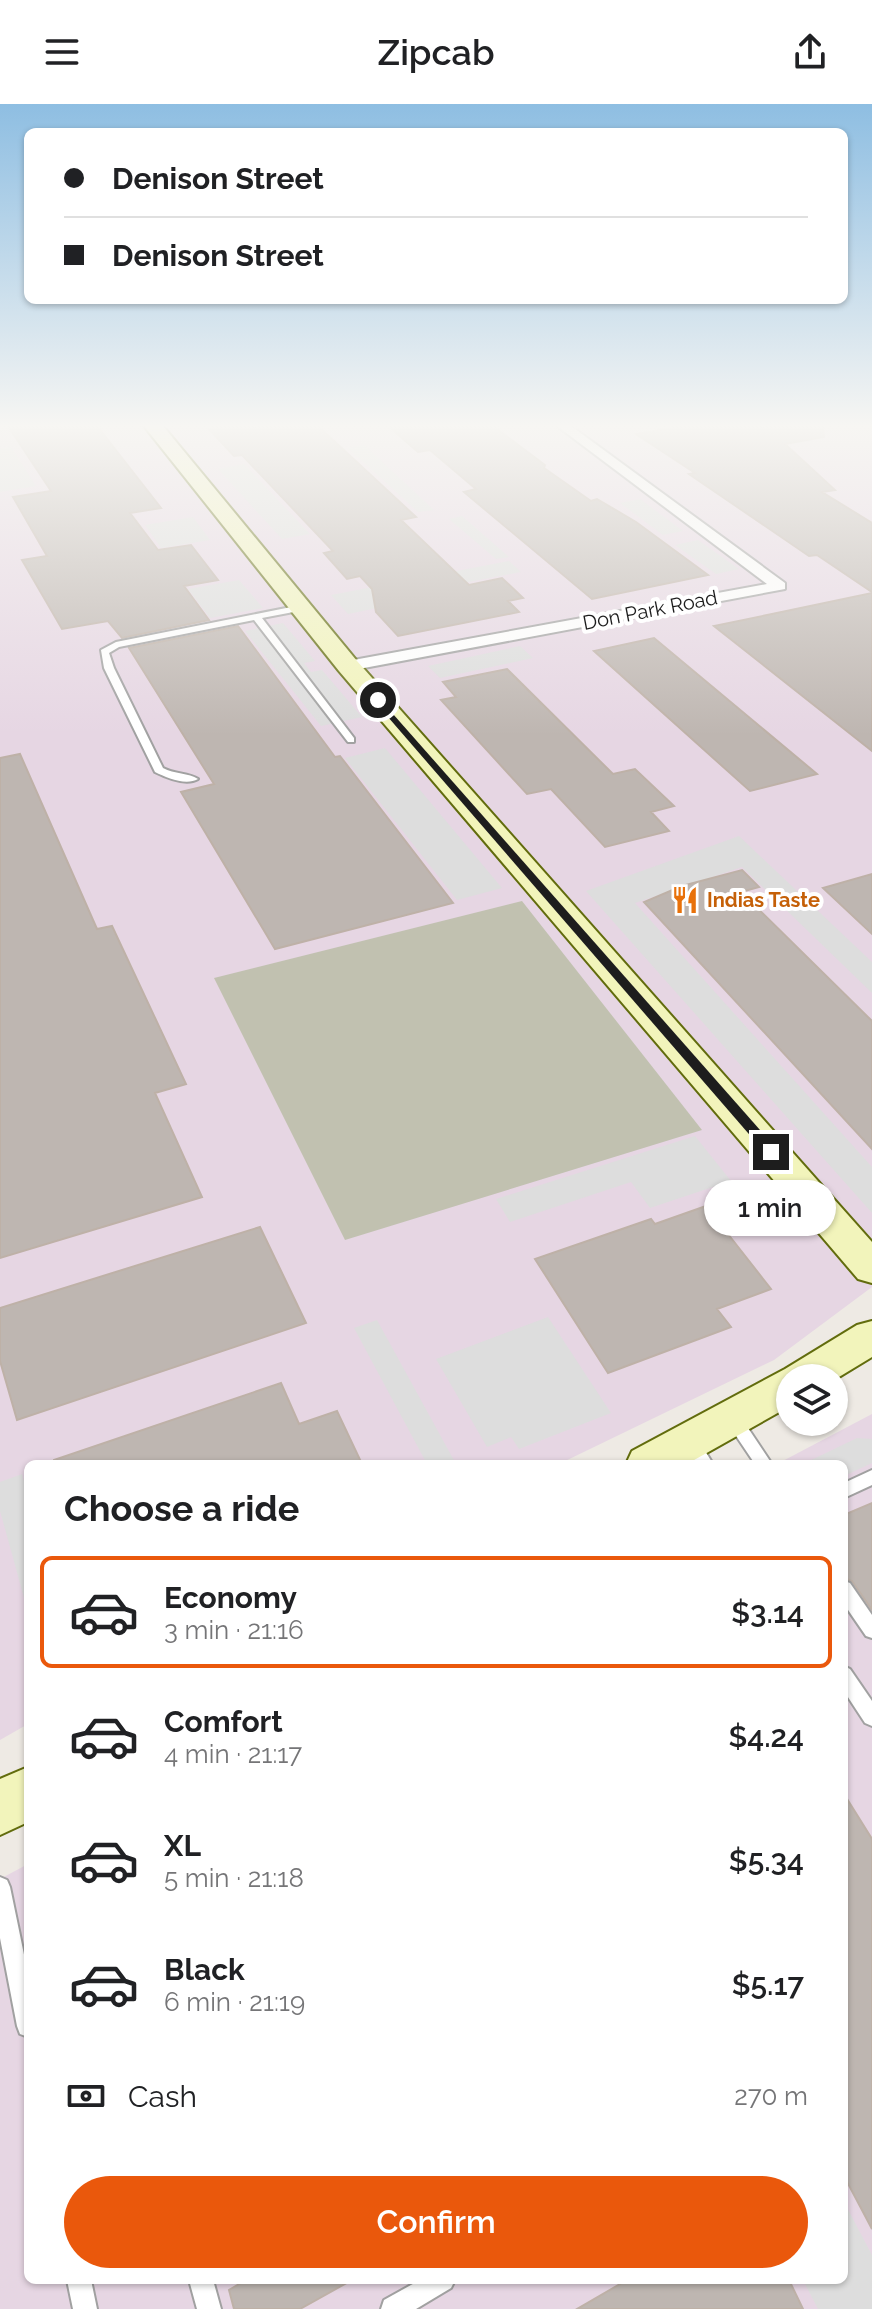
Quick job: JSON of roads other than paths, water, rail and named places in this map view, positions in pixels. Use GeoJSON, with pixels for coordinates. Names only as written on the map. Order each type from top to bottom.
{"type":"FeatureCollection","features":[{"type":"Feature","properties":{"kind":"street"},"geometry":{"type":"LineString","coordinates":[[237,529],[348,666],[872,1268]]}},
{"type":"Feature","properties":{"kind":"street","name":"Don Park Road"},"geometry":{"type":"LineString","coordinates":[[348,666],[780,586],[703,529]]}},
{"type":"Feature","properties":{"kind":"street"},"geometry":{"type":"LineString","coordinates":[[826,1364],[872,1337]]}},
{"type":"Feature","properties":{"kind":"street"},"geometry":{"type":"LineString","coordinates":[[666,1460],[697,1453],[731,1418],[776,1393]]}},
{"type":"Feature","properties":{"kind":"street"},"geometry":{"type":"LineString","coordinates":[[0,1808],[24,1795]]}},
{"type":"Feature","properties":{"kind":"lane"},"geometry":{"type":"LineString","coordinates":[[193,779],[171,776],[159,770],[104,652],[116,645],[301,608]]}},
{"type":"Feature","properties":{"kind":"lane"},"geometry":{"type":"LineString","coordinates":[[256,617],[351,740]]}},
{"type":"Feature","properties":{"kind":"lane"},"geometry":{"type":"LineString","coordinates":[[731,1418],[761,1460]]}},
{"type":"Feature","properties":{"kind":"lane"},"geometry":{"type":"LineString","coordinates":[[848,1489],[872,1477]]}},
{"type":"Feature","properties":{"kind":"lane"},"geometry":{"type":"LineString","coordinates":[[848,1595],[872,1630]]}},
{"type":"Feature","properties":{"kind":"lane"},"geometry":{"type":"LineString","coordinates":[[848,1681],[872,1717]]}},
{"type":"Feature","properties":{"kind":"lane"},"geometry":{"type":"LineString","coordinates":[[0,1887],[24,2006]]}},
{"type":"Feature","properties":{"kind":"lane"},"geometry":{"type":"LineString","coordinates":[[80,2284],[85,2309]]}},
{"type":"Feature","properties":{"kind":"lane"},"geometry":{"type":"LineString","coordinates":[[202,2284],[209,2309]]}},
{"type":"Feature","properties":{"kind":"lane"},"geometry":{"type":"LineString","coordinates":[[393,2309],[436,2284]]}},
{"type":"Feature","properties":{"kind":"place","name":"Indias Taste"},"geometry":{"type":"Point","coordinates":[685,900]}}]}
